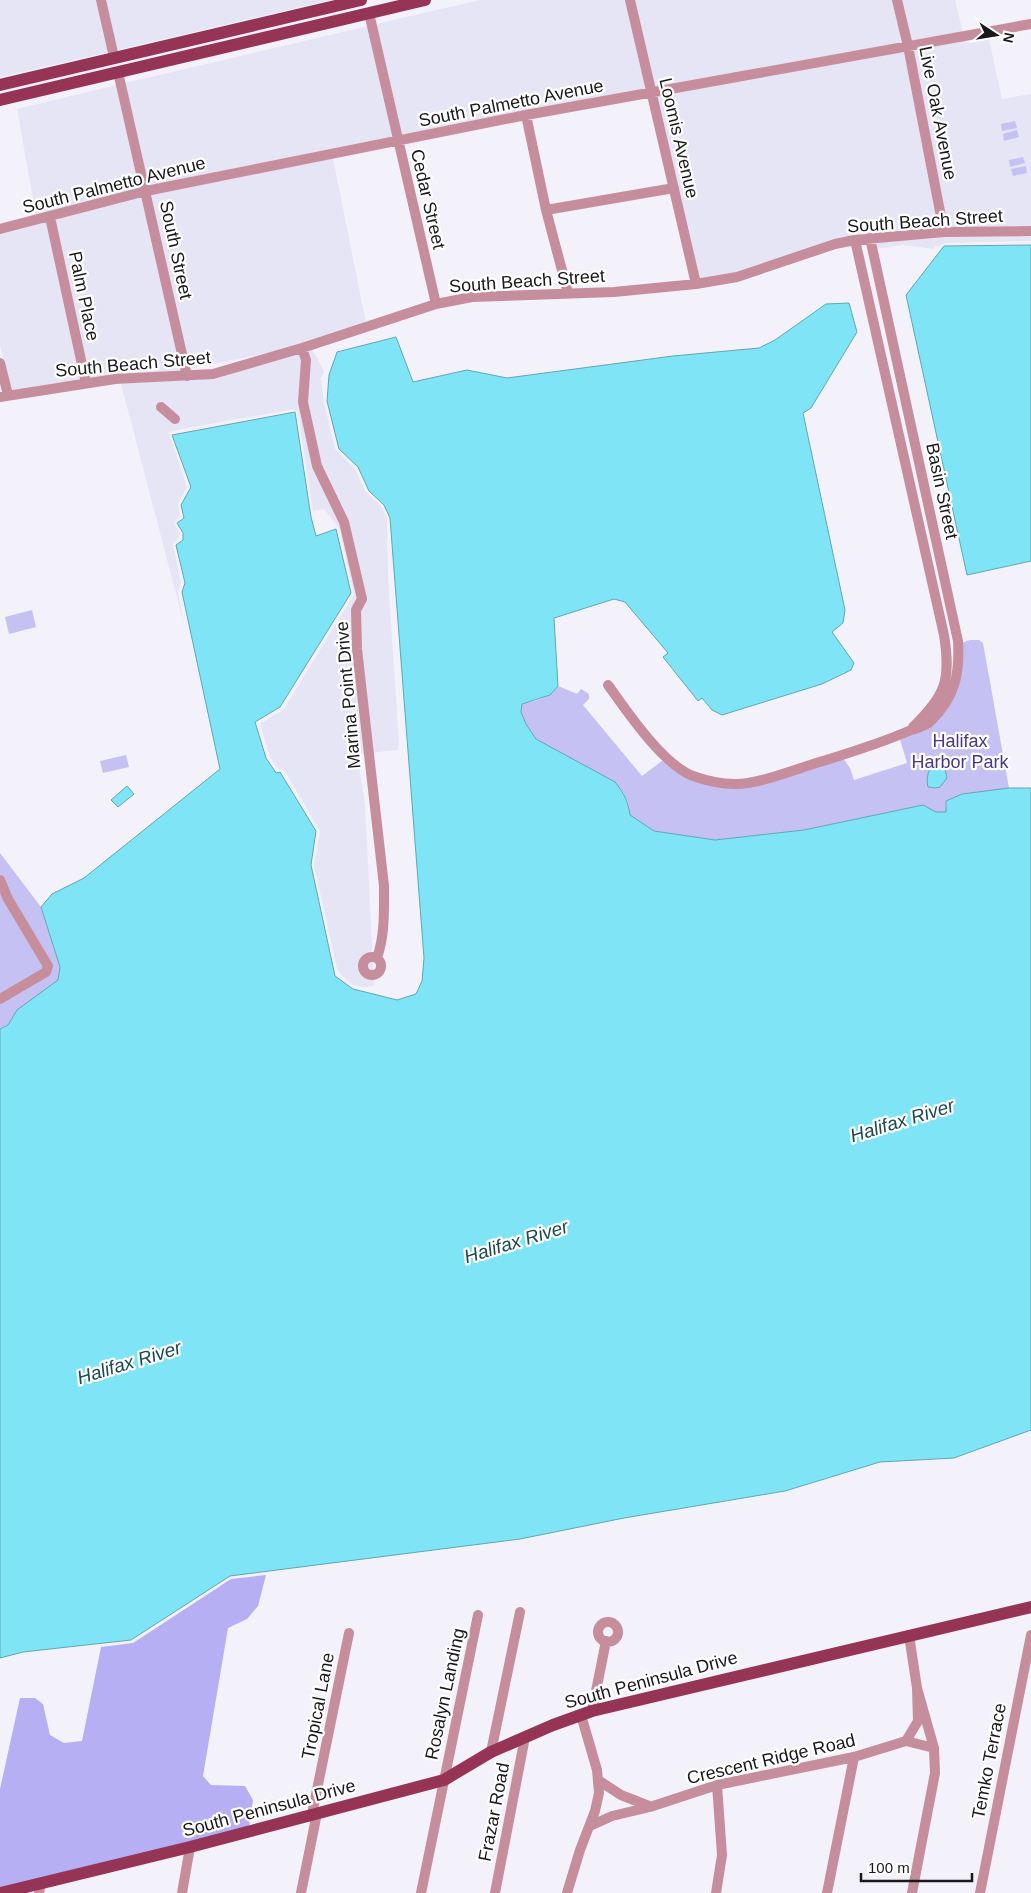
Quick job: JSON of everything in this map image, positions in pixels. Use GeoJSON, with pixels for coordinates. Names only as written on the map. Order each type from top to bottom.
{"type":"FeatureCollection","features":[{"type":"Feature","properties":{"kind":"main road"},"geometry":{"type":"LineString","coordinates":[[0,85],[361,0]]}},
{"type":"Feature","properties":{"kind":"main road"},"geometry":{"type":"LineString","coordinates":[[348,18],[362,7],[366,0]]}},
{"type":"Feature","properties":{"kind":"main road"},"geometry":{"type":"LineString","coordinates":[[369,13],[373,6],[383,0]]}},
{"type":"Feature","properties":{"kind":"main road"},"geometry":{"type":"LineString","coordinates":[[0,100],[425,0]]}},
{"type":"Feature","properties":{"kind":"main road"},"geometry":{"type":"LineString","coordinates":[[118,72],[123,64],[146,50]]}},
{"type":"Feature","properties":{"kind":"main road"},"geometry":{"type":"LineString","coordinates":[[91,78],[110,65],[114,58]]}},
{"type":"Feature","properties":{"kind":"main road","name":"South Peninsula Drive"},"geometry":{"type":"LineString","coordinates":[[1,1893],[40,1888],[444,1780],[491,1752],[586,1713],[1031,1607]]}},
{"type":"Feature","properties":{"kind":"street"},"geometry":{"type":"LineString","coordinates":[[101,0],[114,58]]}},
{"type":"Feature","properties":{"kind":"street","name":"Loomis Avenue"},"geometry":{"type":"LineString","coordinates":[[630,0],[696,284]]}},
{"type":"Feature","properties":{"kind":"street","name":"Live Oak Avenue"},"geometry":{"type":"LineString","coordinates":[[897,0],[908,46],[944,232]]}},
{"type":"Feature","properties":{"kind":"street","name":"Cedar Street"},"geometry":{"type":"LineString","coordinates":[[369,13],[436,304]]}},
{"type":"Feature","properties":{"kind":"street","name":"South Palmetto Avenue"},"geometry":{"type":"LineString","coordinates":[[0,229],[146,191],[526,116],[1031,24]]}},
{"type":"Feature","properties":{"kind":"street","name":"South Street"},"geometry":{"type":"LineString","coordinates":[[118,72],[187,376]]}},
{"type":"Feature","properties":{"kind":"street"},"geometry":{"type":"LineString","coordinates":[[526,116],[546,210],[568,294]]}},
{"type":"Feature","properties":{"kind":"street"},"geometry":{"type":"LineString","coordinates":[[546,210],[674,188]]}},
{"type":"Feature","properties":{"kind":"street","name":"Palm Place"},"geometry":{"type":"LineString","coordinates":[[50,216],[86,383]]}},
{"type":"Feature","properties":{"kind":"street","name":"South Beach Street"},"geometry":{"type":"LineString","coordinates":[[4,396],[115,379],[213,374],[302,348],[436,304],[472,297],[614,292],[696,284],[737,277],[835,244],[855,240],[944,232],[1031,231]]}},
{"type":"Feature","properties":{"kind":"street","name":"Basin Street"},"geometry":{"type":"LineString","coordinates":[[608,685],[630,716],[674,765],[690,775],[717,782],[748,783],[892,739],[930,722],[954,689],[959,661],[958,641],[870,238]]}},
{"type":"Feature","properties":{"kind":"street","name":"Basin Street"},"geometry":{"type":"LineString","coordinates":[[855,240],[946,643],[947,672],[944,686],[936,702],[909,731]]}},
{"type":"Feature","properties":{"kind":"street","name":"Marina Point Drive"},"geometry":{"type":"LineString","coordinates":[[302,348],[306,360],[304,402],[317,466],[344,522],[362,599],[356,610],[357,649],[384,886],[382,944],[376,958]]}},
{"type":"Feature","properties":{"kind":"street"},"geometry":{"type":"LineString","coordinates":[[0,362],[4,396]]}},
{"type":"Feature","properties":{"kind":"street"},"geometry":{"type":"LineString","coordinates":[[884,366],[897,363]]}},
{"type":"Feature","properties":{"kind":"street"},"geometry":{"type":"LineString","coordinates":[[161,407],[175,419]]}},
{"type":"Feature","properties":{"kind":"street"},"geometry":{"type":"LineString","coordinates":[[906,462],[918,459]]}},
{"type":"Feature","properties":{"kind":"street"},"geometry":{"type":"LineString","coordinates":[[916,507],[928,504]]}},
{"type":"Feature","properties":{"kind":"street"},"geometry":{"type":"LineString","coordinates":[[931,576],[943,573]]}},
{"type":"Feature","properties":{"kind":"street"},"geometry":{"type":"LineString","coordinates":[[946,643],[958,641]]}},
{"type":"Feature","properties":{"kind":"street"},"geometry":{"type":"LineString","coordinates":[[0,880],[8,898],[48,966],[46,972],[0,999]]}},
{"type":"Feature","properties":{"kind":"street"},"geometry":{"type":"LineString","coordinates":[[491,1752],[520,1612]]}},
{"type":"Feature","properties":{"kind":"street","name":"Rosalyn Landing"},"geometry":{"type":"LineString","coordinates":[[421,1893],[478,1615]]}},
{"type":"Feature","properties":{"kind":"street","name":"Tropical Lane"},"geometry":{"type":"LineString","coordinates":[[301,1893],[314,1814],[349,1633]]}},
{"type":"Feature","properties":{"kind":"street"},"geometry":{"type":"LineString","coordinates":[[909,1635],[917,1688],[918,1721],[906,1741],[934,1748]]}},
{"type":"Feature","properties":{"kind":"street","name":"Temko Terrace"},"geometry":{"type":"LineString","coordinates":[[980,1893],[1031,1635]]}},
{"type":"Feature","properties":{"kind":"street"},"geometry":{"type":"LineString","coordinates":[[568,1893],[580,1850],[595,1811],[599,1793],[597,1770],[586,1713],[606,1641]]}},
{"type":"Feature","properties":{"kind":"street"},"geometry":{"type":"LineString","coordinates":[[912,1893],[935,1773],[934,1748],[917,1688]]}},
{"type":"Feature","properties":{"kind":"street","name":"Frazar Road"},"geometry":{"type":"LineString","coordinates":[[494,1893],[525,1737]]}},
{"type":"Feature","properties":{"kind":"street","name":"Crescent Ridge Road"},"geometry":{"type":"LineString","coordinates":[[590,1826],[612,1816],[650,1807],[717,1785],[854,1757],[906,1741]]}},
{"type":"Feature","properties":{"kind":"street"},"geometry":{"type":"LineString","coordinates":[[826,1893],[854,1757]]}},
{"type":"Feature","properties":{"kind":"street"},"geometry":{"type":"LineString","coordinates":[[598,1780],[621,1795],[650,1807]]}},
{"type":"Feature","properties":{"kind":"street"},"geometry":{"type":"LineString","coordinates":[[716,1893],[722,1855],[717,1785]]}},
{"type":"Feature","properties":{"kind":"street"},"geometry":{"type":"LineString","coordinates":[[182,1893],[190,1847]]}},
{"type":"Feature","properties":{"kind":"shaded area"},"geometry":{"type":"Polygon","coordinates":[[[0,0],[97,0],[109,52],[0,77],[0,0]]]}},
{"type":"Feature","properties":{"kind":"shaded area"},"geometry":{"type":"Polygon","coordinates":[[[106,0],[330,0],[117,50],[106,0]]]}},
{"type":"Feature","properties":{"kind":"shaded area"},"geometry":{"type":"Polygon","coordinates":[[[480,0],[626,0],[646,90],[402,136],[376,24],[480,0]]]}},
{"type":"Feature","properties":{"kind":"shaded area"},"geometry":{"type":"Polygon","coordinates":[[[635,0],[892,0],[903,43],[655,88],[635,0]]]}},
{"type":"Feature","properties":{"kind":"shaded area"},"geometry":{"type":"Polygon","coordinates":[[[901,0],[955,0],[963,32],[911,42],[901,0]]]}},
{"type":"Feature","properties":{"kind":"shaded area"},"geometry":{"type":"Polygon","coordinates":[[[368,26],[394,138],[149,186],[125,83],[368,26]]]}},
{"type":"Feature","properties":{"kind":"shaded area"},"geometry":{"type":"Polygon","coordinates":[[[989,39],[1002,99],[1031,94],[1031,227],[948,228],[913,49],[964,40],[966,43],[989,39]]]}},
{"type":"Feature","properties":{"kind":"shaded area"},"geometry":{"type":"Polygon","coordinates":[[[905,51],[939,229],[873,234],[735,273],[699,280],[656,96],[905,51]]]}},
{"type":"Feature","properties":{"kind":"shaded area"},"geometry":{"type":"Polygon","coordinates":[[[116,85],[141,188],[36,216],[17,109],[116,85]]]}},
{"type":"Feature","properties":{"kind":"shaded area"},"geometry":{"type":"Polygon","coordinates":[[[333,158],[366,323],[290,348],[190,369],[151,194],[333,158]]]}},
{"type":"Feature","properties":{"kind":"shaded area"},"geometry":{"type":"Polygon","coordinates":[[[143,196],[181,371],[90,379],[55,219],[143,196]]]}},
{"type":"Feature","properties":{"kind":"shaded area"},"geometry":{"type":"Polygon","coordinates":[[[47,221],[81,380],[11,391],[0,345],[0,233],[47,221]]]}},
{"type":"Feature","properties":{"kind":"shaded area"},"geometry":{"type":"Polygon","coordinates":[[[1031,235],[1031,241],[944,243],[941,246],[935,246],[934,249],[903,245],[876,249],[875,241],[945,236],[1031,235]]]}},
{"type":"Feature","properties":{"kind":"shaded area"},"geometry":{"type":"Polygon","coordinates":[[[312,349],[324,371],[321,379],[324,402],[335,449],[355,469],[366,492],[381,506],[387,519],[388,577],[399,743],[398,750],[357,754],[365,804],[374,986],[365,987],[353,985],[337,969],[314,865],[320,831],[284,770],[278,769],[270,757],[260,724],[284,709],[354,594],[339,528],[324,509],[313,511],[298,412],[294,409],[169,433],[187,487],[178,504],[180,516],[174,523],[180,534],[173,544],[181,583],[178,593],[185,628],[121,384],[214,378],[299,353],[302,360],[299,402],[339,523],[360,611],[366,601],[321,465],[308,402],[307,350],[312,349]],[[161,401],[155,407],[176,424],[181,418],[161,401]]]}},
{"type":"Feature","properties":{"kind":"shaded area"},"geometry":{"type":"Polygon","coordinates":[[[266,1575],[258,1606],[247,1619],[228,1628],[203,1776],[211,1785],[245,1786],[253,1800],[249,1827],[0,1889],[0,1789],[20,1698],[35,1698],[43,1704],[50,1735],[64,1743],[82,1741],[101,1647],[133,1643],[231,1579],[266,1575]]]}},
{"type":"Feature","properties":{"kind":"green space"},"geometry":{"type":"Polygon","coordinates":[[[1015,121],[1017,128],[1002,131],[1001,124],[1015,121]]]}},
{"type":"Feature","properties":{"kind":"green space"},"geometry":{"type":"Polygon","coordinates":[[[1017,130],[1019,137],[1004,141],[1003,134],[1017,130]]]}},
{"type":"Feature","properties":{"kind":"green space"},"geometry":{"type":"Polygon","coordinates":[[[1023,157],[1025,163],[1010,167],[1009,160],[1023,157]]]}},
{"type":"Feature","properties":{"kind":"green space"},"geometry":{"type":"Polygon","coordinates":[[[1026,166],[1027,173],[1013,176],[1011,169],[1026,166]]]}},
{"type":"Feature","properties":{"kind":"green space"},"geometry":{"type":"Polygon","coordinates":[[[32,610],[36,627],[9,634],[5,617],[32,610]]]}},
{"type":"Feature","properties":{"kind":"green space","name":"Halifax Harbor Park"},"geometry":{"type":"Polygon","coordinates":[[[970,640],[979,640],[983,643],[1009,788],[962,794],[947,812],[936,812],[923,805],[804,830],[715,840],[654,831],[630,815],[628,803],[623,792],[536,739],[521,712],[522,704],[546,696],[558,686],[577,694],[581,689],[589,694],[589,699],[583,705],[642,776],[667,757],[674,765],[729,784],[841,755],[850,768],[854,780],[907,763],[899,736],[954,689],[958,644],[970,640]]]}},
{"type":"Feature","properties":{"kind":"green space"},"geometry":{"type":"Polygon","coordinates":[[[126,755],[129,767],[103,773],[100,761],[126,755]]]}},
{"type":"Feature","properties":{"kind":"green space"},"geometry":{"type":"Polygon","coordinates":[[[0,853],[41,907],[60,967],[58,980],[17,1010],[8,1025],[0,1029],[0,853]]]}},
{"type":"Feature","properties":{"kind":"water"},"geometry":{"type":"Polygon","coordinates":[[[1031,245],[1031,561],[967,575],[906,295],[944,246],[1031,245]]]}},
{"type":"Feature","properties":{"kind":"water","name":"Halifax River"},"geometry":{"type":"Polygon","coordinates":[[[849,303],[857,332],[811,408],[803,413],[845,610],[843,623],[832,632],[854,663],[851,670],[822,684],[722,715],[712,710],[702,698],[698,701],[663,657],[668,653],[625,602],[614,599],[554,618],[558,686],[550,695],[522,704],[521,712],[536,739],[615,782],[625,797],[630,815],[654,831],[715,840],[804,830],[923,805],[936,812],[946,812],[946,801],[962,794],[1009,788],[1031,788],[1031,1430],[954,1458],[880,1462],[785,1491],[624,1518],[520,1539],[230,1576],[131,1640],[23,1652],[0,1658],[0,1029],[8,1025],[17,1010],[58,980],[60,967],[41,907],[52,894],[84,878],[220,769],[182,592],[185,583],[176,545],[183,540],[183,533],[177,523],[184,518],[181,505],[191,487],[172,435],[295,412],[311,517],[316,536],[336,529],[351,593],[280,707],[255,722],[266,758],[276,773],[280,772],[316,831],[311,865],[335,976],[353,989],[397,1000],[416,994],[422,981],[424,958],[390,518],[384,505],[369,491],[358,467],[339,449],[327,401],[329,375],[337,352],[396,337],[413,382],[467,370],[507,378],[673,356],[759,348],[775,340],[826,304],[849,303]]]}},
{"type":"Feature","properties":{"kind":"water"},"geometry":{"type":"Polygon","coordinates":[[[939,764],[945,768],[947,778],[940,787],[928,787],[928,772],[932,765],[939,764]]]}},
{"type":"Feature","properties":{"kind":"water"},"geometry":{"type":"Polygon","coordinates":[[[127,786],[134,794],[118,807],[111,800],[127,786]]]}}]}
